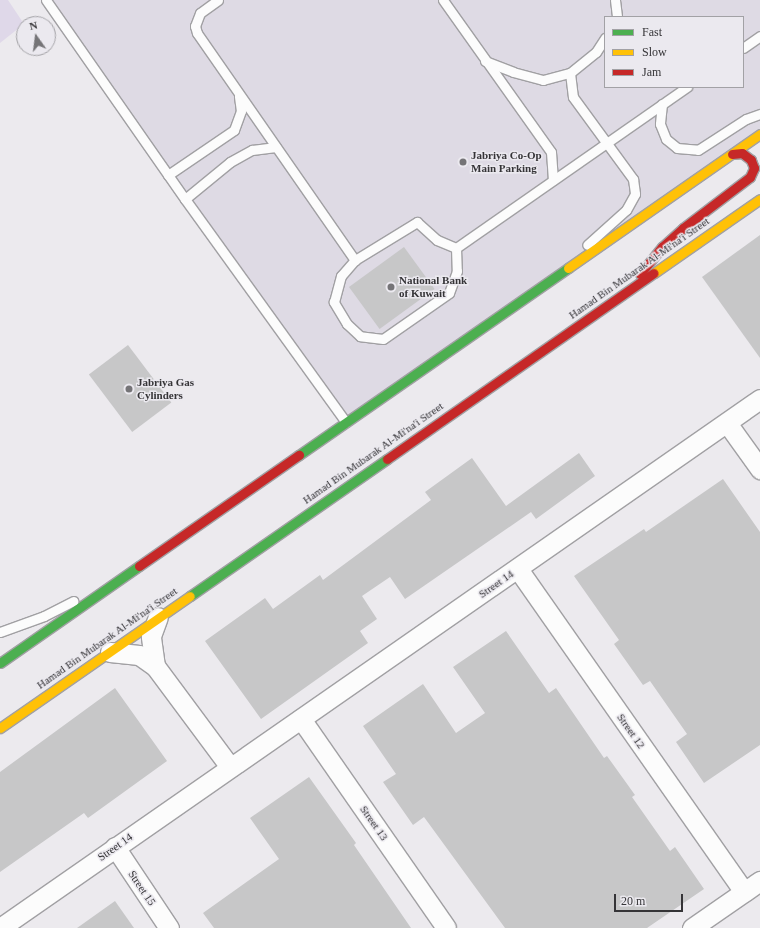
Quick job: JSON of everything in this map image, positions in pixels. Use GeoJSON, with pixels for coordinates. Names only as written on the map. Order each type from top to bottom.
{"type":"FeatureCollection","features":[{"type":"Feature","properties":{"kind":"street"},"geometry":{"type":"LineString","coordinates":[[0,663],[760,134]]}},
{"type":"Feature","properties":{"kind":"street"},"geometry":{"type":"LineString","coordinates":[[629,290],[662,247],[750,177],[754,168],[751,160],[742,153],[732,154]]}},
{"type":"Feature","properties":{"kind":"street","name":"Hamad Bin Mubarak Al-Mi'na'i Street"},"geometry":{"type":"LineString","coordinates":[[0,728],[760,199]]}},
{"type":"Feature","properties":{"kind":"street","name":"Street 14"},"geometry":{"type":"LineString","coordinates":[[0,928],[230,767],[518,569],[760,399]]}},
{"type":"Feature","properties":{"kind":"street"},"geometry":{"type":"LineString","coordinates":[[727,422],[760,470]]}},
{"type":"Feature","properties":{"kind":"street","name":"Street 12"},"geometry":{"type":"LineString","coordinates":[[518,569],[744,892]]}},
{"type":"Feature","properties":{"kind":"street"},"geometry":{"type":"LineString","coordinates":[[155,666],[151,636],[158,617]]}},
{"type":"Feature","properties":{"kind":"street"},"geometry":{"type":"LineString","coordinates":[[110,652],[139,655],[155,666],[230,767]]}},
{"type":"Feature","properties":{"kind":"street","name":"Street 13"},"geometry":{"type":"LineString","coordinates":[[301,719],[446,928]]}},
{"type":"Feature","properties":{"kind":"street","name":"Street 15"},"geometry":{"type":"LineString","coordinates":[[115,847],[169,928]]}},
{"type":"Feature","properties":{"kind":"street"},"geometry":{"type":"LineString","coordinates":[[692,928],[760,881]]}},
{"type":"Feature","properties":{"kind":"lane"},"geometry":{"type":"LineString","coordinates":[[46,0],[185,199],[346,422]]}},
{"type":"Feature","properties":{"kind":"lane"},"geometry":{"type":"LineString","coordinates":[[218,0],[200,13],[195,26],[197,33],[355,260]]}},
{"type":"Feature","properties":{"kind":"lane"},"geometry":{"type":"LineString","coordinates":[[443,0],[551,152],[553,180]]}},
{"type":"Feature","properties":{"kind":"lane"},"geometry":{"type":"LineString","coordinates":[[615,0],[617,16]]}},
{"type":"Feature","properties":{"kind":"lane"},"geometry":{"type":"LineString","coordinates":[[744,47],[760,36]]}},
{"type":"Feature","properties":{"kind":"lane"},"geometry":{"type":"LineString","coordinates":[[485,61],[513,72],[543,80],[570,73],[596,52],[604,40]]}},
{"type":"Feature","properties":{"kind":"lane"},"geometry":{"type":"LineString","coordinates":[[570,73],[573,97],[633,179],[635,194],[626,210],[594,236],[570,266]]}},
{"type":"Feature","properties":{"kind":"lane"},"geometry":{"type":"LineString","coordinates":[[456,248],[686,88]]}},
{"type":"Feature","properties":{"kind":"lane"},"geometry":{"type":"LineString","coordinates":[[168,175],[234,130],[241,111],[237,91]]}},
{"type":"Feature","properties":{"kind":"lane"},"geometry":{"type":"LineString","coordinates":[[662,104],[660,124],[666,139],[677,148],[698,150],[746,119],[760,114]]}},
{"type":"Feature","properties":{"kind":"lane"},"geometry":{"type":"LineString","coordinates":[[185,199],[230,162],[252,150],[276,147]]}},
{"type":"Feature","properties":{"kind":"lane"},"geometry":{"type":"LineString","coordinates":[[417,222],[437,240],[456,248],[456,271],[449,293],[383,339],[360,336],[347,324],[334,302],[341,276],[355,260],[417,222]]}},
{"type":"Feature","properties":{"kind":"lane"},"geometry":{"type":"LineString","coordinates":[[0,632],[44,616],[143,563]]}},
{"type":"Feature","properties":{"kind":"shaded area"},"geometry":{"type":"Polygon","coordinates":[[[0,0],[8,0],[19,16],[16,16],[16,30],[0,43],[0,0]]]}},
{"type":"Feature","properties":{"kind":"shaded area","name":"Jabriya Co-Op Main Parking"},"geometry":{"type":"Polygon","coordinates":[[[48,0],[760,0],[760,134],[346,422],[48,0]]]}},
{"type":"Feature","properties":{"kind":"building"},"geometry":{"type":"Polygon","coordinates":[[[760,235],[760,358],[702,277],[760,235]]]}},
{"type":"Feature","properties":{"kind":"building","name":"National Bank of Kuwait"},"geometry":{"type":"Polygon","coordinates":[[[404,247],[435,289],[380,329],[349,287],[404,247]]]}},
{"type":"Feature","properties":{"kind":"building","name":"Jabriya Gas Cylinders"},"geometry":{"type":"Polygon","coordinates":[[[128,345],[171,403],[132,432],[89,374],[128,345]]]}},
{"type":"Feature","properties":{"kind":"building"},"geometry":{"type":"Polygon","coordinates":[[[579,453],[595,476],[536,519],[531,512],[405,599],[390,577],[362,596],[377,619],[360,631],[368,643],[261,719],[205,641],[265,598],[273,609],[320,575],[323,580],[431,500],[425,492],[472,458],[506,506],[579,453]]]}},
{"type":"Feature","properties":{"kind":"building"},"geometry":{"type":"Polygon","coordinates":[[[723,479],[760,532],[760,745],[704,783],[676,742],[687,734],[650,681],[643,685],[614,644],[619,640],[574,576],[644,529],[646,532],[723,479]]]}},
{"type":"Feature","properties":{"kind":"building"},"geometry":{"type":"Polygon","coordinates":[[[506,631],[549,693],[556,688],[604,758],[607,756],[635,795],[632,797],[670,851],[675,847],[704,889],[647,928],[505,928],[424,817],[413,825],[383,782],[396,774],[363,726],[423,684],[456,733],[485,713],[453,667],[506,631]]]}},
{"type":"Feature","properties":{"kind":"building"},"geometry":{"type":"Polygon","coordinates":[[[115,688],[167,761],[88,818],[84,813],[0,872],[0,772],[115,688]]]}},
{"type":"Feature","properties":{"kind":"building"},"geometry":{"type":"Polygon","coordinates":[[[309,777],[356,843],[354,845],[411,928],[214,928],[203,913],[279,859],[250,818],[309,777]]]}},
{"type":"Feature","properties":{"kind":"building"},"geometry":{"type":"Polygon","coordinates":[[[115,901],[134,928],[77,928],[115,901]]]}},
{"type":"Feature","properties":{"kind":"traffic: fast"},"geometry":{"type":"LineString","coordinates":[[299,455],[568,268]]}},
{"type":"Feature","properties":{"kind":"traffic: fast"},"geometry":{"type":"LineString","coordinates":[[190,596],[387,459]]}},
{"type":"Feature","properties":{"kind":"traffic: fast"},"geometry":{"type":"LineString","coordinates":[[0,663],[139,566]]}},
{"type":"Feature","properties":{"kind":"traffic: slow"},"geometry":{"type":"LineString","coordinates":[[568,268],[760,134]]}},
{"type":"Feature","properties":{"kind":"traffic: slow"},"geometry":{"type":"LineString","coordinates":[[654,273],[760,199]]}},
{"type":"Feature","properties":{"kind":"traffic: slow"},"geometry":{"type":"LineString","coordinates":[[0,728],[190,596]]}},
{"type":"Feature","properties":{"kind":"traffic: jam"},"geometry":{"type":"LineString","coordinates":[[640,274],[662,247],[683,228],[750,177],[754,168],[751,160],[742,153],[732,154]]}},
{"type":"Feature","properties":{"kind":"traffic: jam"},"geometry":{"type":"LineString","coordinates":[[387,459],[654,273]]}},
{"type":"Feature","properties":{"kind":"traffic: jam"},"geometry":{"type":"LineString","coordinates":[[139,566],[299,455]]}},
{"type":"Feature","properties":{"kind":"place","name":"Jabriya Co-Op Main Parking"},"geometry":{"type":"Point","coordinates":[463,162]}},
{"type":"Feature","properties":{"kind":"place","name":"National Bank of Kuwait"},"geometry":{"type":"Point","coordinates":[391,287]}},
{"type":"Feature","properties":{"kind":"place","name":"Jabriya Gas Cylinders"},"geometry":{"type":"Point","coordinates":[129,389]}}]}
